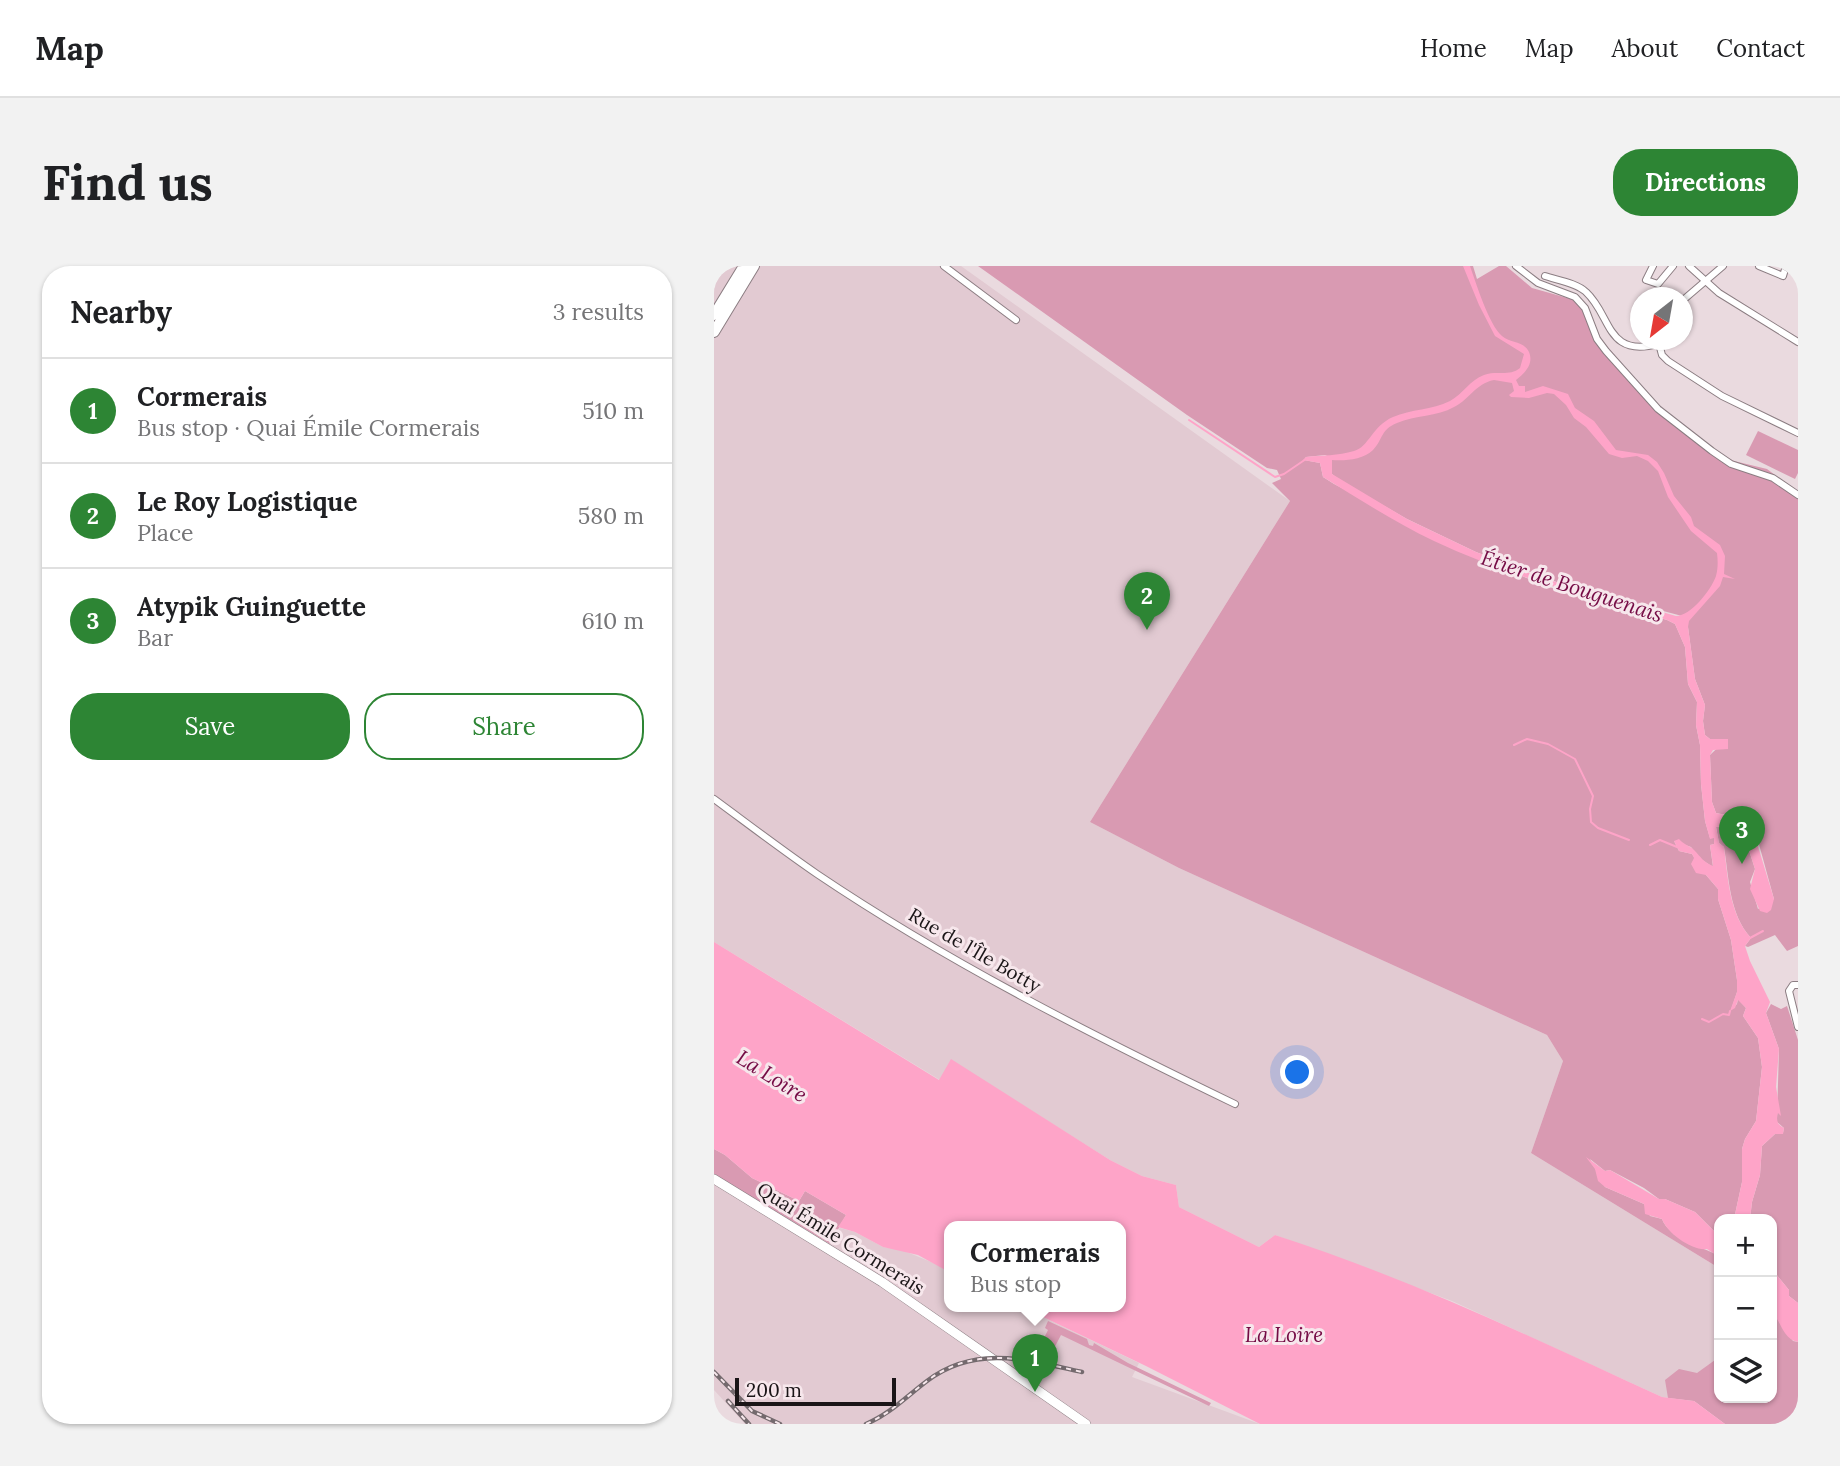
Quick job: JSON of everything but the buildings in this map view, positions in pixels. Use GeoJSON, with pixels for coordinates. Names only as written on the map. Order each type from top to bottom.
{"type":"FeatureCollection","features":[{"type":"Feature","properties":{"kind":"highway"},"geometry":{"type":"LineString","coordinates":[[714,315],[744,266]]}},
{"type":"Feature","properties":{"kind":"highway"},"geometry":{"type":"LineString","coordinates":[[714,332],[754,266]]}},
{"type":"Feature","properties":{"kind":"main road","name":"Quai Émile Cormerais"},"geometry":{"type":"LineString","coordinates":[[714,1179],[882,1282],[1086,1424]]}},
{"type":"Feature","properties":{"kind":"street"},"geometry":{"type":"LineString","coordinates":[[944,266],[1016,320]]}},
{"type":"Feature","properties":{"kind":"street"},"geometry":{"type":"LineString","coordinates":[[1516,266],[1528,276],[1576,297],[1585,308],[1597,339],[1606,351],[1669,419],[1731,464],[1762,473],[1798,495]]}},
{"type":"Feature","properties":{"kind":"street"},"geometry":{"type":"LineString","coordinates":[[1653,266],[1646,280],[1653,284],[1658,284],[1670,267]]}},
{"type":"Feature","properties":{"kind":"street"},"geometry":{"type":"LineString","coordinates":[[1689,266],[1719,293],[1798,342]]}},
{"type":"Feature","properties":{"kind":"street"},"geometry":{"type":"LineString","coordinates":[[1693,291],[1723,266]]}},
{"type":"Feature","properties":{"kind":"street"},"geometry":{"type":"LineString","coordinates":[[1759,266],[1783,276],[1786,266]]}},
{"type":"Feature","properties":{"kind":"street"},"geometry":{"type":"LineString","coordinates":[[1545,276],[1581,289],[1588,295],[1609,330],[1622,343],[1630,345]]}},
{"type":"Feature","properties":{"kind":"street"},"geometry":{"type":"LineString","coordinates":[[1576,297],[1581,289]]}},
{"type":"Feature","properties":{"kind":"street"},"geometry":{"type":"LineString","coordinates":[[1660,350],[1668,361],[1722,397],[1798,432]]}},
{"type":"Feature","properties":{"kind":"street","name":"Rue de l'Île Botty"},"geometry":{"type":"LineString","coordinates":[[714,799],[818,875],[944,952],[1079,1027],[1235,1104]]}},
{"type":"Feature","properties":{"kind":"street"},"geometry":{"type":"LineString","coordinates":[[1798,985],[1789,987],[1791,1006],[1798,1027]]}},
{"type":"Feature","properties":{"kind":"shaded area"},"geometry":{"type":"Polygon","coordinates":[[[714,266],[961,266],[1290,501],[1090,822],[1179,868],[1547,1035],[1563,1061],[1531,1153],[1714,1265],[1714,1362],[1694,1401],[1662,1397],[1452,1301],[1275,1235],[1259,1247],[1179,1207],[1176,1185],[1142,1176],[1110,1160],[951,1060],[940,1080],[714,942],[714,266]]]}},
{"type":"Feature","properties":{"kind":"shaded area"},"geometry":{"type":"Polygon","coordinates":[[[978,266],[1473,266],[1477,279],[1499,266],[1506,266],[1532,288],[1571,299],[1579,298],[1587,307],[1602,341],[1663,410],[1722,455],[1734,461],[1767,469],[1798,492],[1798,946],[1787,951],[1775,935],[1745,946],[1751,938],[1734,907],[1724,847],[1719,843],[1716,827],[1736,828],[1746,841],[1755,869],[1750,882],[1758,909],[1774,899],[1757,837],[1732,816],[1716,813],[1712,802],[1710,755],[1727,739],[1710,739],[1705,735],[1705,705],[1695,679],[1688,627],[1682,616],[1562,584],[1476,552],[1407,519],[1339,480],[1332,474],[1330,457],[1306,457],[1304,460],[1320,463],[1323,477],[1334,484],[1479,559],[1552,588],[1675,624],[1685,647],[1688,684],[1697,702],[1696,725],[1700,745],[1705,821],[1710,838],[1714,838],[1715,844],[1710,845],[1713,867],[1699,858],[1691,847],[1674,841],[1679,851],[1692,854],[1718,889],[1718,899],[1731,940],[1737,980],[1737,992],[1731,1010],[1738,999],[1746,1008],[1743,1016],[1758,1038],[1762,1067],[1756,1121],[1742,1149],[1742,1182],[1735,1214],[1714,1214],[1714,1231],[1695,1212],[1659,1199],[1610,1170],[1605,1171],[1590,1159],[1605,1187],[1644,1204],[1650,1216],[1662,1219],[1678,1237],[1714,1253],[1714,1265],[1531,1153],[1563,1061],[1547,1035],[1179,868],[1090,822],[1290,501],[1272,483],[1281,479],[1277,470],[1267,468],[1187,415],[978,266]]]}},
{"type":"Feature","properties":{"kind":"shaded area"},"geometry":{"type":"Polygon","coordinates":[[[1758,431],[1798,450],[1798,473],[1795,479],[1746,455],[1758,431]]]}},
{"type":"Feature","properties":{"kind":"shaded area"},"geometry":{"type":"Polygon","coordinates":[[[1771,1004],[1781,1009],[1787,1006],[1798,1040],[1798,1303],[1789,1296],[1789,1290],[1777,1275],[1777,1214],[1751,1214],[1760,1175],[1762,1146],[1775,1134],[1783,1133],[1784,1128],[1777,1122],[1779,1049],[1766,1013],[1771,1004]]]}},
{"type":"Feature","properties":{"kind":"shaded area"},"geometry":{"type":"Polygon","coordinates":[[[714,1149],[752,1178],[799,1201],[805,1191],[846,1215],[830,1244],[714,1174],[714,1149]]]}},
{"type":"Feature","properties":{"kind":"shaded area"},"geometry":{"type":"Polygon","coordinates":[[[714,1174],[830,1244],[840,1228],[855,1232],[883,1247],[902,1250],[936,1264],[944,1269],[944,1312],[1033,1312],[1139,1363],[1132,1377],[1260,1424],[745,1424],[714,1390],[714,1174]]]}},
{"type":"Feature","properties":{"kind":"shaded area"},"geometry":{"type":"Polygon","coordinates":[[[1777,1318],[1793,1341],[1798,1342],[1798,1424],[1725,1424],[1694,1401],[1668,1398],[1665,1380],[1679,1369],[1697,1373],[1714,1361],[1714,1403],[1777,1403],[1777,1318]]]}},
{"type":"Feature","properties":{"kind":"shaded area"},"geometry":{"type":"Polygon","coordinates":[[[1048,1321],[1087,1339],[1089,1345],[1093,1346],[1094,1343],[1128,1363],[1211,1403],[1209,1406],[1061,1335],[1049,1358],[1043,1357],[1037,1352],[1048,1330],[1045,1328],[1048,1321]]]}},
{"type":"Feature","properties":{"kind":"water"},"geometry":{"type":"Polygon","coordinates":[[[1463,266],[1470,266],[1483,303],[1497,331],[1505,338],[1524,346],[1529,352],[1529,364],[1516,380],[1519,386],[1525,386],[1525,392],[1543,386],[1568,394],[1575,408],[1594,421],[1616,450],[1648,455],[1657,462],[1674,496],[1691,517],[1694,526],[1720,545],[1725,556],[1724,574],[1735,579],[1723,577],[1720,586],[1689,621],[1688,627],[1695,679],[1705,705],[1705,735],[1710,739],[1728,739],[1728,749],[1713,750],[1710,755],[1712,802],[1716,813],[1740,818],[1753,830],[1774,899],[1771,910],[1767,913],[1760,911],[1750,889],[1755,869],[1746,841],[1736,828],[1716,827],[1719,843],[1724,847],[1734,907],[1751,938],[1745,946],[1770,1002],[1766,1013],[1779,1049],[1776,1087],[1781,1116],[1778,1113],[1777,1120],[1784,1128],[1783,1134],[1775,1134],[1762,1146],[1760,1175],[1751,1214],[1735,1214],[1742,1182],[1742,1149],[1756,1121],[1762,1067],[1758,1038],[1743,1016],[1746,1008],[1738,1000],[1735,1008],[1730,1011],[1737,992],[1737,980],[1731,940],[1718,899],[1718,889],[1706,875],[1696,873],[1691,864],[1694,858],[1692,854],[1679,851],[1674,841],[1679,839],[1713,866],[1710,845],[1714,844],[1714,838],[1710,839],[1705,821],[1701,784],[1700,745],[1696,725],[1697,702],[1688,684],[1685,647],[1675,624],[1549,585],[1462,554],[1406,526],[1323,477],[1320,463],[1303,460],[1306,457],[1336,455],[1359,449],[1380,426],[1393,417],[1450,401],[1484,375],[1516,371],[1520,368],[1524,354],[1495,336],[1463,266]],[[1494,380],[1487,382],[1460,404],[1392,426],[1385,431],[1373,450],[1364,456],[1332,460],[1332,474],[1407,519],[1476,552],[1542,578],[1676,616],[1688,612],[1705,595],[1716,576],[1717,553],[1691,531],[1668,497],[1658,471],[1648,461],[1637,456],[1622,458],[1609,454],[1554,394],[1529,398],[1511,397],[1509,395],[1514,391],[1512,383],[1494,380]]]}},
{"type":"Feature","properties":{"kind":"water","name":"La Loire"},"geometry":{"type":"Polygon","coordinates":[[[714,942],[939,1080],[951,1059],[1110,1160],[1142,1176],[1176,1185],[1179,1207],[1259,1247],[1275,1235],[1374,1270],[1471,1310],[1662,1397],[1694,1401],[1725,1424],[1260,1424],[1033,1312],[1126,1312],[1126,1221],[944,1221],[944,1269],[918,1255],[883,1247],[855,1232],[838,1227],[846,1215],[805,1191],[799,1201],[752,1178],[714,1149],[714,942]]]}},
{"type":"Feature","properties":{"kind":"water"},"geometry":{"type":"Polygon","coordinates":[[[1586,1157],[1605,1171],[1610,1170],[1659,1199],[1695,1212],[1714,1231],[1714,1254],[1681,1240],[1669,1230],[1662,1219],[1645,1214],[1644,1204],[1605,1187],[1598,1181],[1595,1169],[1586,1157]]]}},
{"type":"Feature","properties":{"kind":"water"},"geometry":{"type":"Polygon","coordinates":[[[1777,1275],[1789,1290],[1789,1296],[1798,1303],[1798,1342],[1786,1334],[1777,1320],[1777,1275]]]}},
{"type":"Feature","properties":{"kind":"waterway"},"geometry":{"type":"LineString","coordinates":[[1189,420],[1275,477],[1306,459]]}},
{"type":"Feature","properties":{"kind":"waterway"},"geometry":{"type":"LineString","coordinates":[[1514,745],[1527,739],[1548,744],[1575,759],[1593,796],[1591,822],[1598,828],[1629,840]]}},
{"type":"Feature","properties":{"kind":"waterway"},"geometry":{"type":"LineString","coordinates":[[1650,845],[1660,840],[1677,847]]}},
{"type":"Feature","properties":{"kind":"waterway"},"geometry":{"type":"LineString","coordinates":[[1750,938],[1763,931]]}},
{"type":"Feature","properties":{"kind":"waterway"},"geometry":{"type":"LineString","coordinates":[[1702,1019],[1709,1022],[1723,1014],[1729,1015],[1730,1011]]}},
{"type":"Feature","properties":{"kind":"railway"},"geometry":{"type":"LineString","coordinates":[[866,1424],[891,1410],[927,1381],[964,1362],[1003,1358],[1082,1372]]}},
{"type":"Feature","properties":{"kind":"railway"},"geometry":{"type":"LineString","coordinates":[[714,1372],[752,1411],[780,1424]]}},
{"type":"Feature","properties":{"kind":"railway"},"geometry":{"type":"LineString","coordinates":[[728,1401],[749,1424]]}},
{"type":"Feature","properties":{"kind":"place","name":"Le Roy Logistique"},"geometry":{"type":"Point","coordinates":[1147,630]}},
{"type":"Feature","properties":{"kind":"place","name":"Atypik Guinguette"},"geometry":{"type":"Point","coordinates":[1742,864]}},
{"type":"Feature","properties":{"kind":"place","name":"Cormerais"},"geometry":{"type":"Point","coordinates":[1035,1392]}},
{"type":"Feature","properties":{"kind":"water label","name":"Étier de Bouguenais"},"geometry":{"type":"Point","coordinates":[1572,586]}}]}
